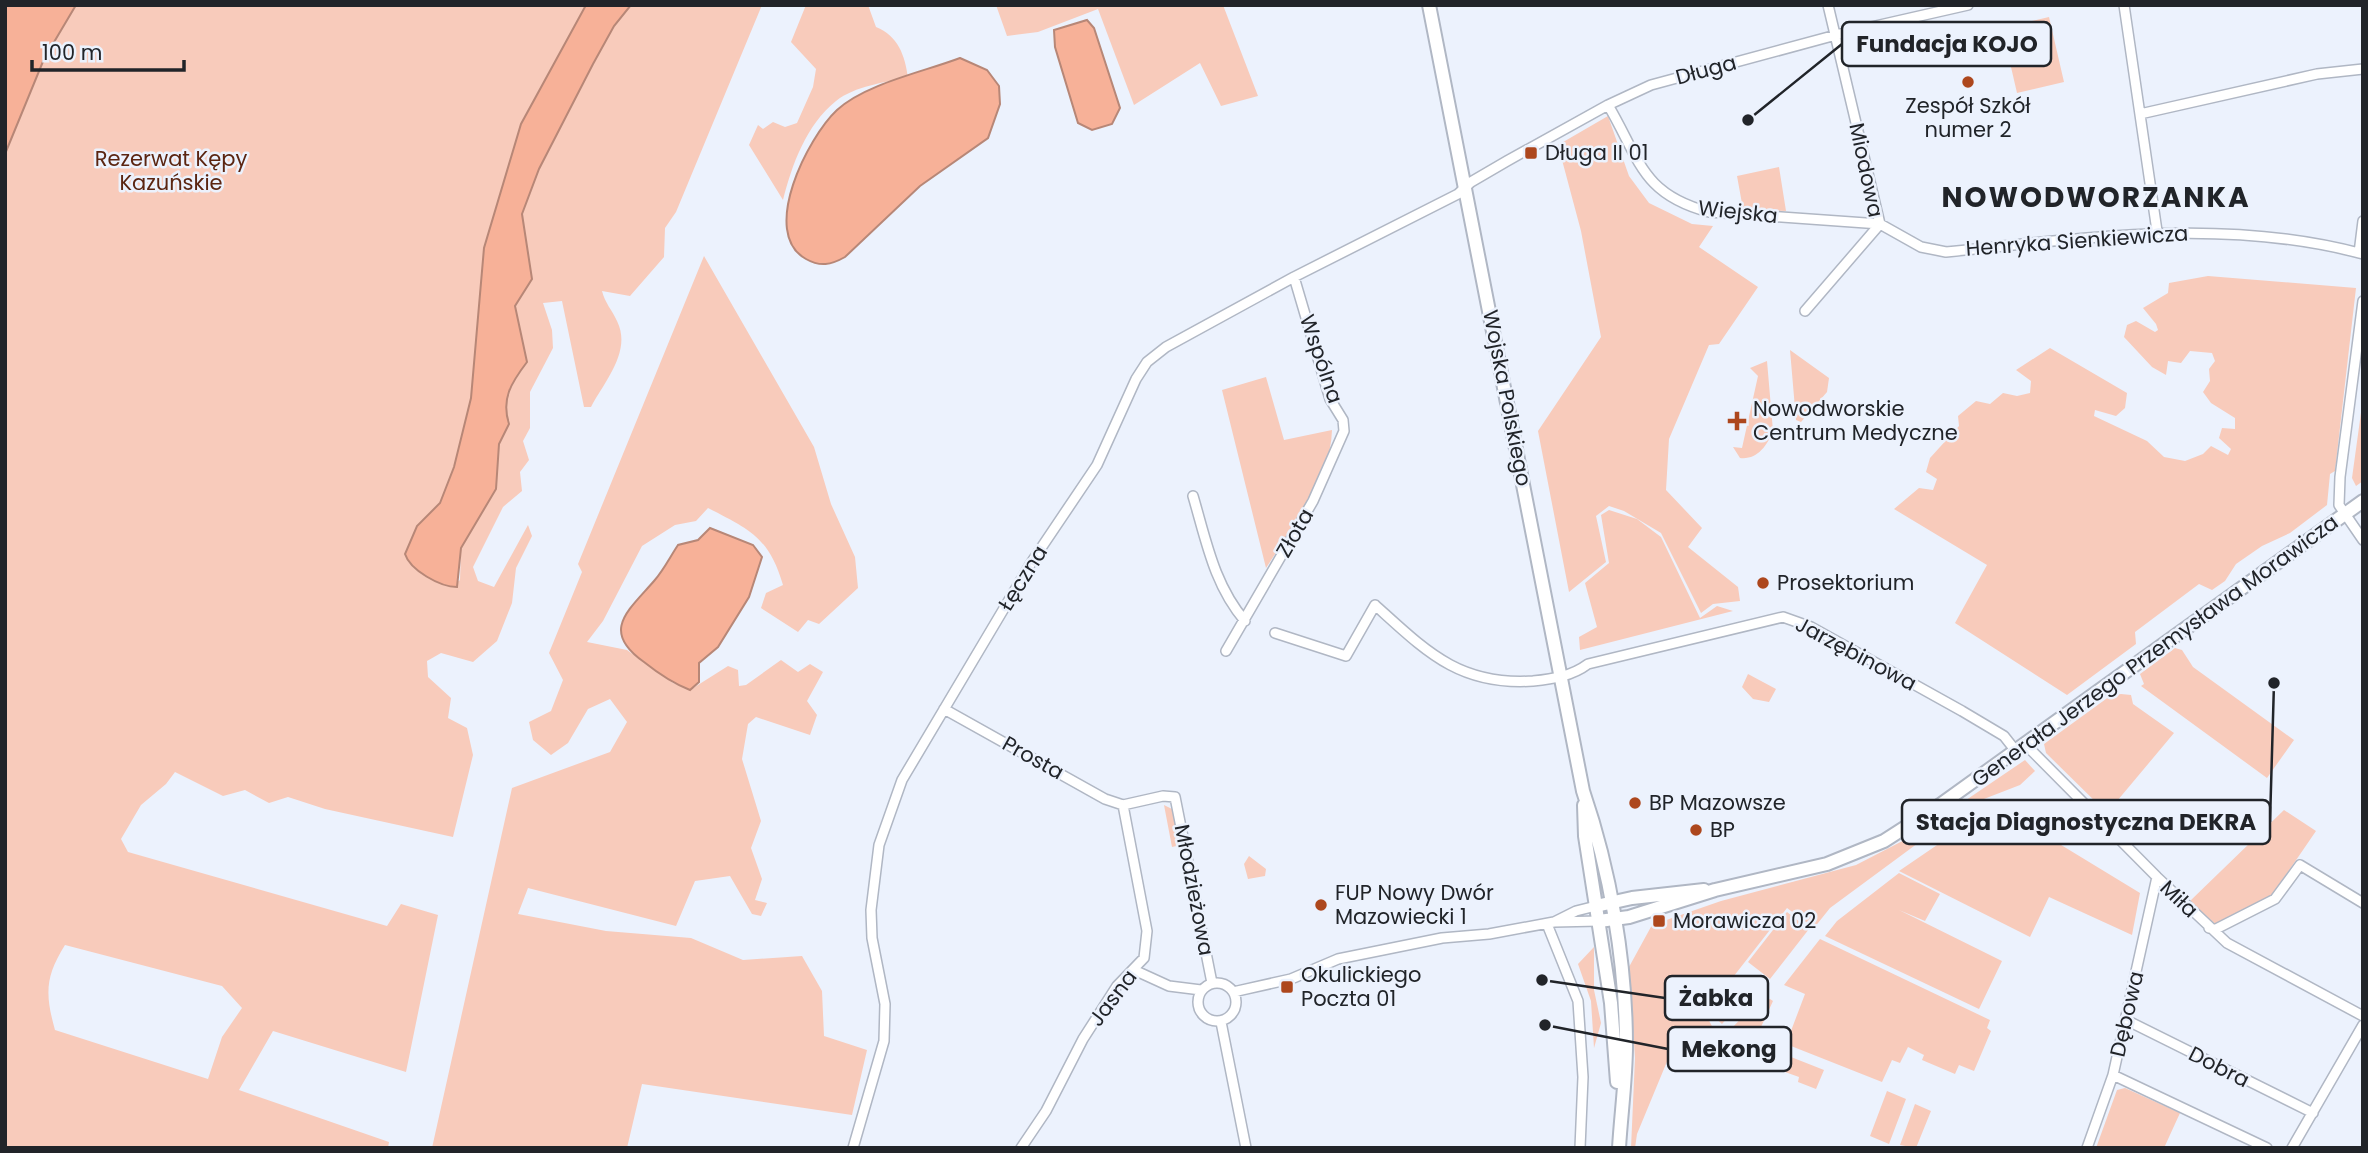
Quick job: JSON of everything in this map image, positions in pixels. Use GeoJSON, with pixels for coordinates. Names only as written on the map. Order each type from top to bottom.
{"type":"FeatureCollection","features":[{"type":"Feature","properties":{"kind":"main road","name":"Wojska Polskiego"},"geometry":{"type":"LineString","coordinates":[[1429,5],[1583,791],[1585,836],[1611,1003],[1620,1121]]}},
{"type":"Feature","properties":{"kind":"main road","name":"Generała Jerzego Przemysława Morawicza"},"geometry":{"type":"LineString","coordinates":[[1599,921],[1665,908],[1715,890],[1827,864],[1884,841],[1940,805],[2363,501]]}},
{"type":"Feature","properties":{"kind":"main road","name":"Wojska Polskiego"},"geometry":{"type":"LineString","coordinates":[[1583,791],[1598,834],[1611,903],[1626,1046],[1619,1148]]}},
{"type":"Feature","properties":{"kind":"main road","name":"Generała Jerzego Przemysława Morawicza"},"geometry":{"type":"LineString","coordinates":[[1596,906],[1686,890],[1715,890]]}},
{"type":"Feature","properties":{"kind":"street","name":"Miodowa"},"geometry":{"type":"LineString","coordinates":[[1805,311],[1880,224],[1828,5]]}},
{"type":"Feature","properties":{"kind":"street","name":"Długa"},"geometry":{"type":"LineString","coordinates":[[1465,188],[1608,105],[1651,85],[1836,35],[1968,5]]}},
{"type":"Feature","properties":{"kind":"street"},"geometry":{"type":"LineString","coordinates":[[2124,5],[2157,231]]}},
{"type":"Feature","properties":{"kind":"street"},"geometry":{"type":"LineString","coordinates":[[2140,114],[2317,74],[2363,69]]}},
{"type":"Feature","properties":{"kind":"street","name":"Wiejska"},"geometry":{"type":"LineString","coordinates":[[1608,105],[1629,141],[1639,168],[1663,193],[1681,205],[1709,212],[1880,224]]}},
{"type":"Feature","properties":{"kind":"street","name":"Łęczna"},"geometry":{"type":"LineString","coordinates":[[853,1148],[860,1116],[881,1059],[885,1029],[871,910],[879,845],[902,780],[1031,563],[1097,465],[1136,379],[1147,362],[1166,347],[1294,277],[1449,199],[1465,188]]}},
{"type":"Feature","properties":{"kind":"street"},"geometry":{"type":"LineString","coordinates":[[2361,253],[2363,221]]}},
{"type":"Feature","properties":{"kind":"street","name":"Henryka Sienkiewicza"},"geometry":{"type":"LineString","coordinates":[[1880,224],[1921,247],[1945,252],[2157,231],[2213,232],[2361,253]]}},
{"type":"Feature","properties":{"kind":"street","name":"Wspólna"},"geometry":{"type":"LineString","coordinates":[[1294,277],[1330,399],[1343,420],[1340,442]]}},
{"type":"Feature","properties":{"kind":"street"},"geometry":{"type":"LineString","coordinates":[[2363,301],[2340,477],[2339,505],[2363,540]]}},
{"type":"Feature","properties":{"kind":"street","name":"Złota"},"geometry":{"type":"LineString","coordinates":[[1226,651],[1313,501],[1340,442]]}},
{"type":"Feature","properties":{"kind":"street"},"geometry":{"type":"LineString","coordinates":[[1192,496],[1227,601],[1245,621]]}},
{"type":"Feature","properties":{"kind":"street","name":"Jarzębinowa"},"geometry":{"type":"LineString","coordinates":[[1275,633],[1346,656],[1375,605],[1432,656],[1468,675],[1506,683],[1576,673],[1588,664],[1783,617],[1811,627],[2020,746]]}},
{"type":"Feature","properties":{"kind":"street","name":"Prosta"},"geometry":{"type":"LineString","coordinates":[[944,709],[1105,799],[1123,805]]}},
{"type":"Feature","properties":{"kind":"street","name":"Miła"},"geometry":{"type":"LineString","coordinates":[[2020,746],[2227,943],[2363,1016]]}},
{"type":"Feature","properties":{"kind":"street","name":"Młodzieżowa"},"geometry":{"type":"LineString","coordinates":[[1123,805],[1163,796],[1175,797],[1212,983]]}},
{"type":"Feature","properties":{"kind":"street","name":"Jasna"},"geometry":{"type":"LineString","coordinates":[[1021,1148],[1046,1111],[1083,1039],[1117,986],[1144,958],[1147,930],[1123,805]]}},
{"type":"Feature","properties":{"kind":"street"},"geometry":{"type":"LineString","coordinates":[[2209,928],[2216,929],[2275,899],[2300,865],[2363,903]]}},
{"type":"Feature","properties":{"kind":"street","name":"Dębowa"},"geometry":{"type":"LineString","coordinates":[[2087,1148],[2113,1075],[2157,877]]}},
{"type":"Feature","properties":{"kind":"street"},"geometry":{"type":"LineString","coordinates":[[1550,923],[1596,906]]}},
{"type":"Feature","properties":{"kind":"street"},"geometry":{"type":"LineString","coordinates":[[1233,992],[1291,979],[1338,959],[1465,934],[1489,934],[1550,923],[1599,921]]}},
{"type":"Feature","properties":{"kind":"street"},"geometry":{"type":"LineString","coordinates":[[1550,923],[1578,1001],[1583,1065],[1580,1148]]}},
{"type":"Feature","properties":{"kind":"street"},"geometry":{"type":"LineString","coordinates":[[1134,970],[1169,986],[1201,990],[1212,983],[1228,986],[1233,992],[1236,1007],[1232,1014],[1221,1022]]}},
{"type":"Feature","properties":{"kind":"street"},"geometry":{"type":"LineString","coordinates":[[1201,990],[1198,1008],[1203,1016],[1221,1022]]}},
{"type":"Feature","properties":{"kind":"street","name":"Dobra"},"geometry":{"type":"LineString","coordinates":[[2126,1020],[2313,1113]]}},
{"type":"Feature","properties":{"kind":"street"},"geometry":{"type":"LineString","coordinates":[[1221,1022],[1246,1148]]}},
{"type":"Feature","properties":{"kind":"street"},"geometry":{"type":"LineString","coordinates":[[2292,1148],[2363,1025]]}},
{"type":"Feature","properties":{"kind":"street"},"geometry":{"type":"LineString","coordinates":[[2113,1075],[2267,1148]]}},
{"type":"Feature","properties":{"kind":"green space","name":"Rezerwat Kępy Kazuńskie"},"geometry":{"type":"Polygon","coordinates":[[[5,5],[586,5],[521,124],[484,248],[471,398],[454,467],[440,503],[417,526],[405,553],[418,570],[451,587],[460,580],[461,548],[496,489],[499,444],[509,424],[507,399],[512,384],[527,362],[515,305],[532,279],[522,215],[539,169],[593,64],[614,26],[631,5],[762,5],[676,212],[665,228],[664,257],[630,296],[602,291],[617,321],[621,343],[615,366],[591,407],[584,407],[562,301],[543,303],[552,330],[553,348],[530,392],[530,428],[523,441],[529,460],[520,472],[522,491],[503,507],[473,567],[478,581],[494,587],[528,525],[532,536],[516,568],[512,603],[497,641],[473,662],[441,653],[427,661],[428,677],[451,698],[448,718],[467,728],[473,755],[453,837],[325,809],[288,797],[269,803],[245,790],[223,796],[175,772],[166,784],[141,805],[121,839],[128,852],[387,926],[401,904],[438,915],[406,1072],[273,1031],[239,1090],[389,1142],[388,1148],[5,1148],[5,5]],[[65,945],[50,976],[48,996],[55,1030],[208,1079],[222,1037],[242,1008],[222,986],[65,945]]]}},
{"type":"Feature","properties":{"kind":"green space"},"geometry":{"type":"Polygon","coordinates":[[[806,5],[868,5],[876,27],[890,36],[899,47],[908,78],[870,85],[852,92],[825,111],[802,146],[783,200],[749,145],[758,125],[763,129],[773,122],[785,127],[797,123],[813,87],[816,69],[791,42],[806,5]]]}},
{"type":"Feature","properties":{"kind":"green space"},"geometry":{"type":"Polygon","coordinates":[[[996,5],[1223,5],[1258,96],[1221,106],[1200,63],[1134,105],[1098,9],[1038,32],[1007,36],[996,5]]]}},
{"type":"Feature","properties":{"kind":"green space"},"geometry":{"type":"Polygon","coordinates":[[[2049,17],[2064,82],[2017,93],[2002,28],[2049,17]]]}},
{"type":"Feature","properties":{"kind":"green space"},"geometry":{"type":"Polygon","coordinates":[[[1608,116],[1629,176],[1649,203],[1692,224],[1713,226],[1699,247],[1758,287],[1719,344],[1709,345],[1669,439],[1666,490],[1702,528],[1688,547],[1738,587],[1740,601],[1713,604],[1701,613],[1661,533],[1624,511],[1609,506],[1596,516],[1606,562],[1569,592],[1538,431],[1601,337],[1581,231],[1558,145],[1608,116]]]}},
{"type":"Feature","properties":{"kind":"green space"},"geometry":{"type":"Polygon","coordinates":[[[1779,167],[1786,211],[1743,209],[1737,176],[1779,167]]]}},
{"type":"Feature","properties":{"kind":"green space"},"geometry":{"type":"Polygon","coordinates":[[[704,256],[814,447],[831,504],[855,557],[858,588],[819,624],[808,620],[798,632],[761,608],[766,593],[783,585],[778,569],[764,546],[736,523],[708,508],[696,521],[675,525],[642,546],[603,621],[587,642],[627,650],[673,683],[690,690],[728,666],[738,670],[739,686],[746,685],[781,660],[798,672],[810,664],[823,672],[807,701],[817,715],[810,735],[756,717],[748,724],[742,759],[761,821],[751,848],[762,879],[755,900],[767,903],[761,916],[752,914],[730,876],[695,881],[676,926],[528,888],[518,914],[606,931],[691,938],[743,960],[802,956],[822,991],[824,1036],[867,1050],[852,1115],[642,1084],[627,1148],[432,1148],[512,788],[610,752],[627,722],[610,699],[588,709],[568,743],[551,755],[533,740],[529,722],[551,711],[563,680],[549,653],[582,572],[578,564],[704,256]]]}},
{"type":"Feature","properties":{"kind":"green space"},"geometry":{"type":"Polygon","coordinates":[[[2208,276],[2356,288],[2335,471],[2330,474],[2327,505],[2290,533],[2262,546],[2236,564],[2225,581],[2212,590],[2199,584],[2135,632],[2136,644],[2067,695],[1955,623],[1987,565],[1894,509],[1919,488],[1933,490],[1937,479],[1926,472],[1930,458],[1959,426],[1958,416],[1976,401],[1990,404],[2003,393],[2017,396],[2030,393],[2031,381],[2016,370],[2050,348],[2127,393],[2125,408],[2116,416],[2095,410],[2094,416],[2147,441],[2164,457],[2185,461],[2203,454],[2211,446],[2228,455],[2231,449],[2219,438],[2222,428],[2235,429],[2235,418],[2211,403],[2203,392],[2210,381],[2209,369],[2215,361],[2212,353],[2190,351],[2181,363],[2168,361],[2166,375],[2152,367],[2124,337],[2127,325],[2136,321],[2155,332],[2158,330],[2143,308],[2168,293],[2169,283],[2208,276]]]}},
{"type":"Feature","properties":{"kind":"green space"},"geometry":{"type":"Polygon","coordinates":[[[1790,350],[1829,378],[1827,392],[1801,422],[1796,420],[1790,350]]]}},
{"type":"Feature","properties":{"kind":"green space"},"geometry":{"type":"Polygon","coordinates":[[[1767,361],[1773,431],[1761,451],[1751,457],[1740,458],[1733,447],[1742,448],[1758,376],[1750,368],[1767,361]]]}},
{"type":"Feature","properties":{"kind":"green space"},"geometry":{"type":"Polygon","coordinates":[[[1266,377],[1284,440],[1332,430],[1330,448],[1318,484],[1266,568],[1222,390],[1266,377]]]}},
{"type":"Feature","properties":{"kind":"green space"},"geometry":{"type":"Polygon","coordinates":[[[2363,398],[2363,481],[2356,486],[2352,478],[2363,398]]]}},
{"type":"Feature","properties":{"kind":"green space"},"geometry":{"type":"Polygon","coordinates":[[[1609,510],[1637,519],[1661,537],[1700,618],[1717,606],[1733,611],[1580,650],[1579,637],[1597,627],[1585,583],[1609,563],[1601,515],[1609,510]]]}},
{"type":"Feature","properties":{"kind":"green space"},"geometry":{"type":"Polygon","coordinates":[[[2175,648],[2182,650],[2193,667],[2294,740],[2267,778],[2141,686],[2144,684],[2140,674],[2175,648]]]}},
{"type":"Feature","properties":{"kind":"green space"},"geometry":{"type":"Polygon","coordinates":[[[1748,674],[1776,689],[1769,702],[1753,699],[1742,687],[1748,674]]]}},
{"type":"Feature","properties":{"kind":"green space"},"geometry":{"type":"Polygon","coordinates":[[[2131,695],[2133,704],[2174,733],[2107,813],[2046,753],[2044,744],[2110,696],[2131,695]]]}},
{"type":"Feature","properties":{"kind":"green space"},"geometry":{"type":"Polygon","coordinates":[[[2025,760],[2035,771],[2020,785],[1971,804],[1830,908],[1814,928],[1787,908],[1705,1013],[1714,1030],[1694,1028],[1678,1035],[1637,1134],[1635,1148],[1631,1148],[1635,1058],[1629,967],[1652,925],[1721,901],[1856,865],[1916,834],[2025,760]]]}},
{"type":"Feature","properties":{"kind":"green space"},"geometry":{"type":"Polygon","coordinates":[[[1164,805],[1174,810],[1181,845],[1172,847],[1164,805]]]}},
{"type":"Feature","properties":{"kind":"green space"},"geometry":{"type":"Polygon","coordinates":[[[2002,809],[2140,893],[2132,935],[2049,897],[2030,937],[1899,871],[1962,828],[2002,809]]]}},
{"type":"Feature","properties":{"kind":"green space"},"geometry":{"type":"Polygon","coordinates":[[[2284,810],[2316,831],[2272,895],[2279,902],[2223,931],[2190,901],[2284,810]]]}},
{"type":"Feature","properties":{"kind":"green space"},"geometry":{"type":"Polygon","coordinates":[[[1249,856],[1266,869],[1265,876],[1248,879],[1244,864],[1249,856]]]}},
{"type":"Feature","properties":{"kind":"green space"},"geometry":{"type":"Polygon","coordinates":[[[1899,873],[1940,894],[1925,921],[1899,910],[2002,961],[1979,1009],[1825,936],[1837,921],[1899,873]]]}},
{"type":"Feature","properties":{"kind":"green space"},"geometry":{"type":"Polygon","coordinates":[[[1787,912],[1809,929],[1770,979],[1748,962],[1787,912]]]}},
{"type":"Feature","properties":{"kind":"green space"},"geometry":{"type":"Polygon","coordinates":[[[1820,939],[1990,1020],[1987,1028],[1991,1031],[1974,1071],[1959,1065],[1955,1074],[1922,1060],[1924,1055],[1908,1047],[1900,1063],[1892,1060],[1882,1082],[1786,1044],[1805,994],[1784,985],[1820,939]]]}},
{"type":"Feature","properties":{"kind":"green space"},"geometry":{"type":"Polygon","coordinates":[[[1594,947],[1594,990],[1601,1023],[1594,1048],[1591,1001],[1578,964],[1594,947]]]}},
{"type":"Feature","properties":{"kind":"green space"},"geometry":{"type":"Polygon","coordinates":[[[1737,983],[1749,994],[1722,1024],[1710,1013],[1737,983]]]}},
{"type":"Feature","properties":{"kind":"green space"},"geometry":{"type":"Polygon","coordinates":[[[1770,999],[1773,1001],[1755,1040],[1731,1029],[1752,1007],[1770,999]]]}},
{"type":"Feature","properties":{"kind":"green space"},"geometry":{"type":"Polygon","coordinates":[[[1791,1057],[1824,1070],[1816,1089],[1798,1082],[1799,1077],[1785,1072],[1791,1057]]]}},
{"type":"Feature","properties":{"kind":"green space"},"geometry":{"type":"Polygon","coordinates":[[[2125,1088],[2180,1113],[2164,1148],[2096,1148],[2117,1090],[2125,1088]]]}},
{"type":"Feature","properties":{"kind":"green space"},"geometry":{"type":"Polygon","coordinates":[[[1887,1091],[1906,1099],[1889,1144],[1870,1136],[1887,1091]]]}},
{"type":"Feature","properties":{"kind":"green space"},"geometry":{"type":"Polygon","coordinates":[[[1915,1104],[1931,1111],[1916,1148],[1900,1145],[1915,1104]]]}},
{"type":"Feature","properties":{"kind":"shaded area"},"geometry":{"type":"Polygon","coordinates":[[[5,5],[76,5],[44,59],[5,154],[5,5]]]}},
{"type":"Feature","properties":{"kind":"shaded area"},"geometry":{"type":"Polygon","coordinates":[[[586,5],[631,5],[614,26],[593,64],[539,169],[522,214],[532,279],[515,306],[527,362],[512,384],[507,399],[509,424],[499,444],[496,489],[461,548],[457,587],[450,586],[434,581],[419,571],[405,554],[417,526],[440,503],[454,467],[471,398],[484,248],[521,124],[586,5]]]}},
{"type":"Feature","properties":{"kind":"shaded area"},"geometry":{"type":"Polygon","coordinates":[[[1087,20],[1094,28],[1120,108],[1112,124],[1092,130],[1078,123],[1055,47],[1054,30],[1087,20]]]}},
{"type":"Feature","properties":{"kind":"shaded area"},"geometry":{"type":"Polygon","coordinates":[[[960,58],[987,70],[999,86],[1000,104],[988,138],[920,186],[845,257],[825,264],[806,259],[793,246],[787,229],[788,208],[802,162],[825,123],[837,110],[863,93],[960,58]]]}},
{"type":"Feature","properties":{"kind":"shaded area"},"geometry":{"type":"Polygon","coordinates":[[[710,528],[753,545],[762,557],[749,597],[718,647],[699,663],[699,682],[690,690],[660,674],[631,651],[623,640],[621,631],[628,612],[657,577],[678,545],[698,540],[710,528]]]}},
{"type":"Feature","properties":{"kind":"place","name":"Zespół Szkół numer 2"},"geometry":{"type":"Point","coordinates":[1968,82]}},
{"type":"Feature","properties":{"kind":"place","name":"Fundacja KOJO"},"geometry":{"type":"Point","coordinates":[1748,120]}},
{"type":"Feature","properties":{"kind":"place","name":"Długa II 01"},"geometry":{"type":"Point","coordinates":[1531,153]}},
{"type":"Feature","properties":{"kind":"place","name":"Nowodworskie Centrum Medyczne"},"geometry":{"type":"Point","coordinates":[1737,421]}},
{"type":"Feature","properties":{"kind":"place","name":"Prosektorium"},"geometry":{"type":"Point","coordinates":[1763,583]}},
{"type":"Feature","properties":{"kind":"place","name":"Stacja Diagnostyczna DEKRA"},"geometry":{"type":"Point","coordinates":[2274,683]}},
{"type":"Feature","properties":{"kind":"place","name":"BP Mazowsze"},"geometry":{"type":"Point","coordinates":[1635,803]}},
{"type":"Feature","properties":{"kind":"place","name":"BP"},"geometry":{"type":"Point","coordinates":[1696,830]}},
{"type":"Feature","properties":{"kind":"place","name":"FUP Nowy Dwór Mazowiecki 1"},"geometry":{"type":"Point","coordinates":[1321,905]}},
{"type":"Feature","properties":{"kind":"place","name":"Morawicza 02"},"geometry":{"type":"Point","coordinates":[1659,921]}},
{"type":"Feature","properties":{"kind":"place","name":"Żabka"},"geometry":{"type":"Point","coordinates":[1542,980]}},
{"type":"Feature","properties":{"kind":"place","name":"Okulickiego Poczta 01"},"geometry":{"type":"Point","coordinates":[1287,987]}},
{"type":"Feature","properties":{"kind":"place","name":"Mekong"},"geometry":{"type":"Point","coordinates":[1545,1025]}},
{"type":"Feature","properties":{"kind":"district","name":"NOWODWORZANKA"},"geometry":{"type":"Point","coordinates":[2096,197]}}]}
